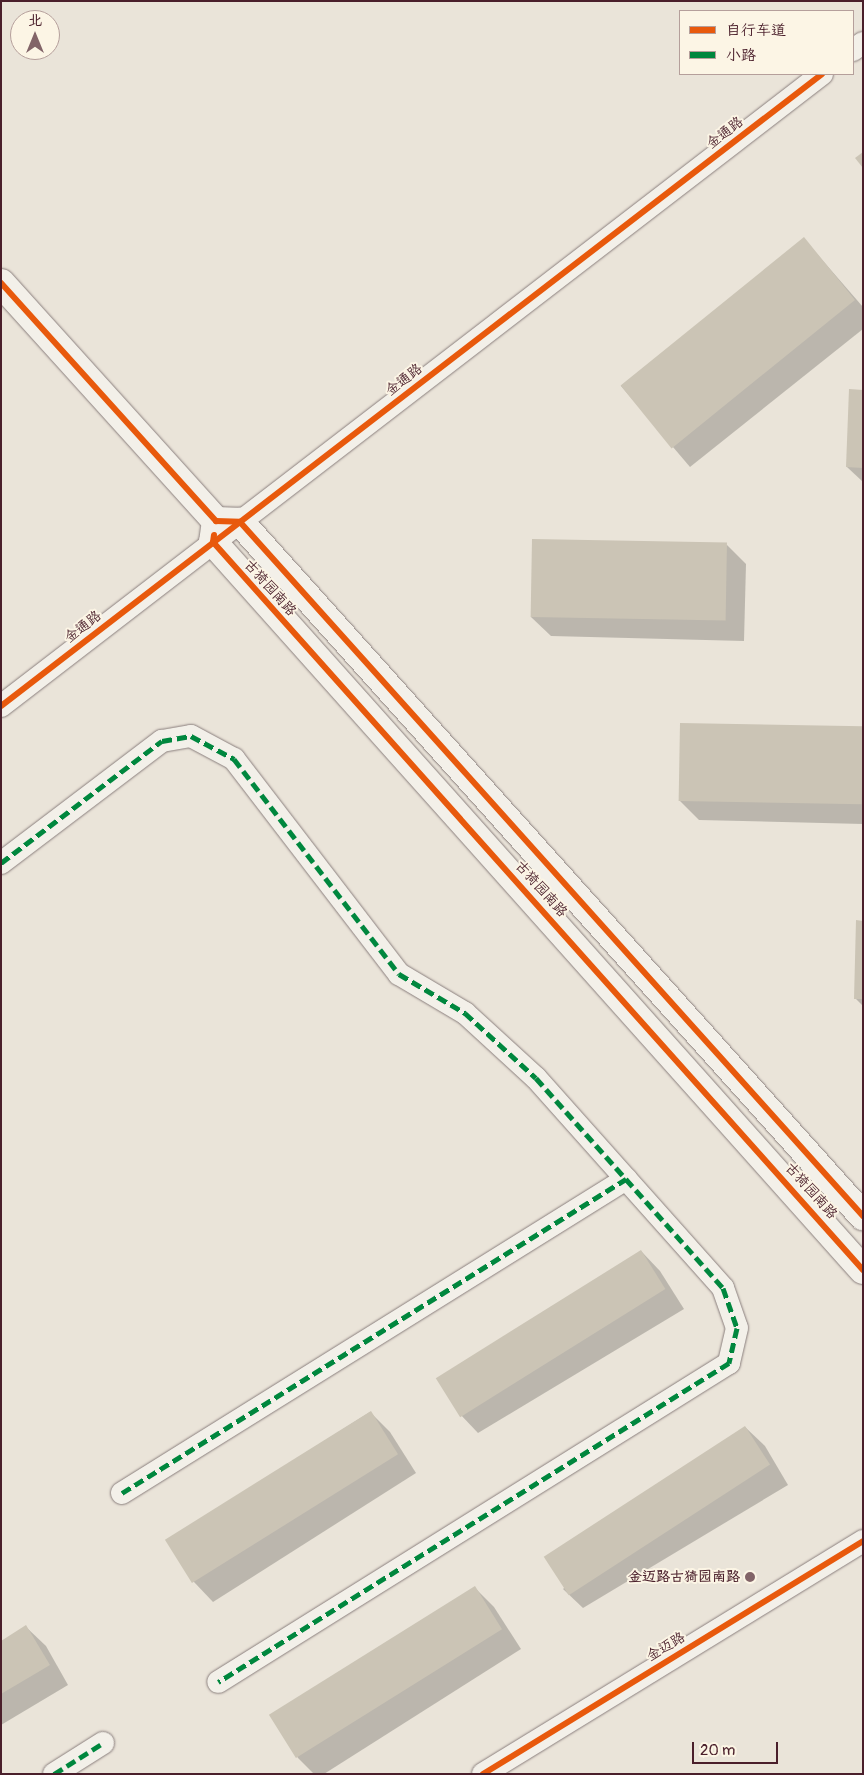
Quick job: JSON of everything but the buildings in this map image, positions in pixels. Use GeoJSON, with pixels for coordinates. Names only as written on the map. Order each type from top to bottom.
{"type":"FeatureCollection","features":[{"type":"Feature","properties":{"kind":"street","name":"金通路"},"geometry":{"type":"LineString","coordinates":[[1,706],[223,528],[821,75]]}},
{"type":"Feature","properties":{"kind":"street","name":"古猗园南路"},"geometry":{"type":"LineString","coordinates":[[1,283],[223,528],[863,1216]]}},
{"type":"Feature","properties":{"kind":"street","name":"古猗园南路"},"geometry":{"type":"LineString","coordinates":[[223,528],[863,1270]]}},
{"type":"Feature","properties":{"kind":"street"},"geometry":{"type":"LineString","coordinates":[[1,863],[162,741],[191,736],[234,759],[399,974],[465,1013],[536,1078],[723,1288],[737,1328],[729,1363],[218,1682]]}},
{"type":"Feature","properties":{"kind":"street"},"geometry":{"type":"LineString","coordinates":[[122,1493],[626,1179]]}},
{"type":"Feature","properties":{"kind":"street","name":"金迈路"},"geometry":{"type":"LineString","coordinates":[[483,1774],[863,1541]]}},
{"type":"Feature","properties":{"kind":"street"},"geometry":{"type":"LineString","coordinates":[[54,1774],[103,1743]]}},
{"type":"Feature","properties":{"kind":"marked path"},"geometry":{"type":"LineString","coordinates":[[1,863],[162,741],[191,736],[234,759],[399,974],[465,1013],[536,1078],[723,1288],[737,1328],[729,1363],[218,1682]]}},
{"type":"Feature","properties":{"kind":"marked path"},"geometry":{"type":"LineString","coordinates":[[122,1493],[626,1179]]}},
{"type":"Feature","properties":{"kind":"marked path"},"geometry":{"type":"LineString","coordinates":[[54,1774],[103,1743]]}},
{"type":"Feature","properties":{"kind":"cycle path"},"geometry":{"type":"LineString","coordinates":[[1,706],[821,75]]}},
{"type":"Feature","properties":{"kind":"cycle path"},"geometry":{"type":"LineString","coordinates":[[1,283],[216,521],[240,522],[863,1216]]}},
{"type":"Feature","properties":{"kind":"cycle path"},"geometry":{"type":"LineString","coordinates":[[214,535],[213,542],[863,1270]]}},
{"type":"Feature","properties":{"kind":"cycle path"},"geometry":{"type":"LineString","coordinates":[[483,1774],[863,1541]]}},
{"type":"Feature","properties":{"kind":"place","name":"金迈路古猗园南路"},"geometry":{"type":"Point","coordinates":[750,1577]}}]}
